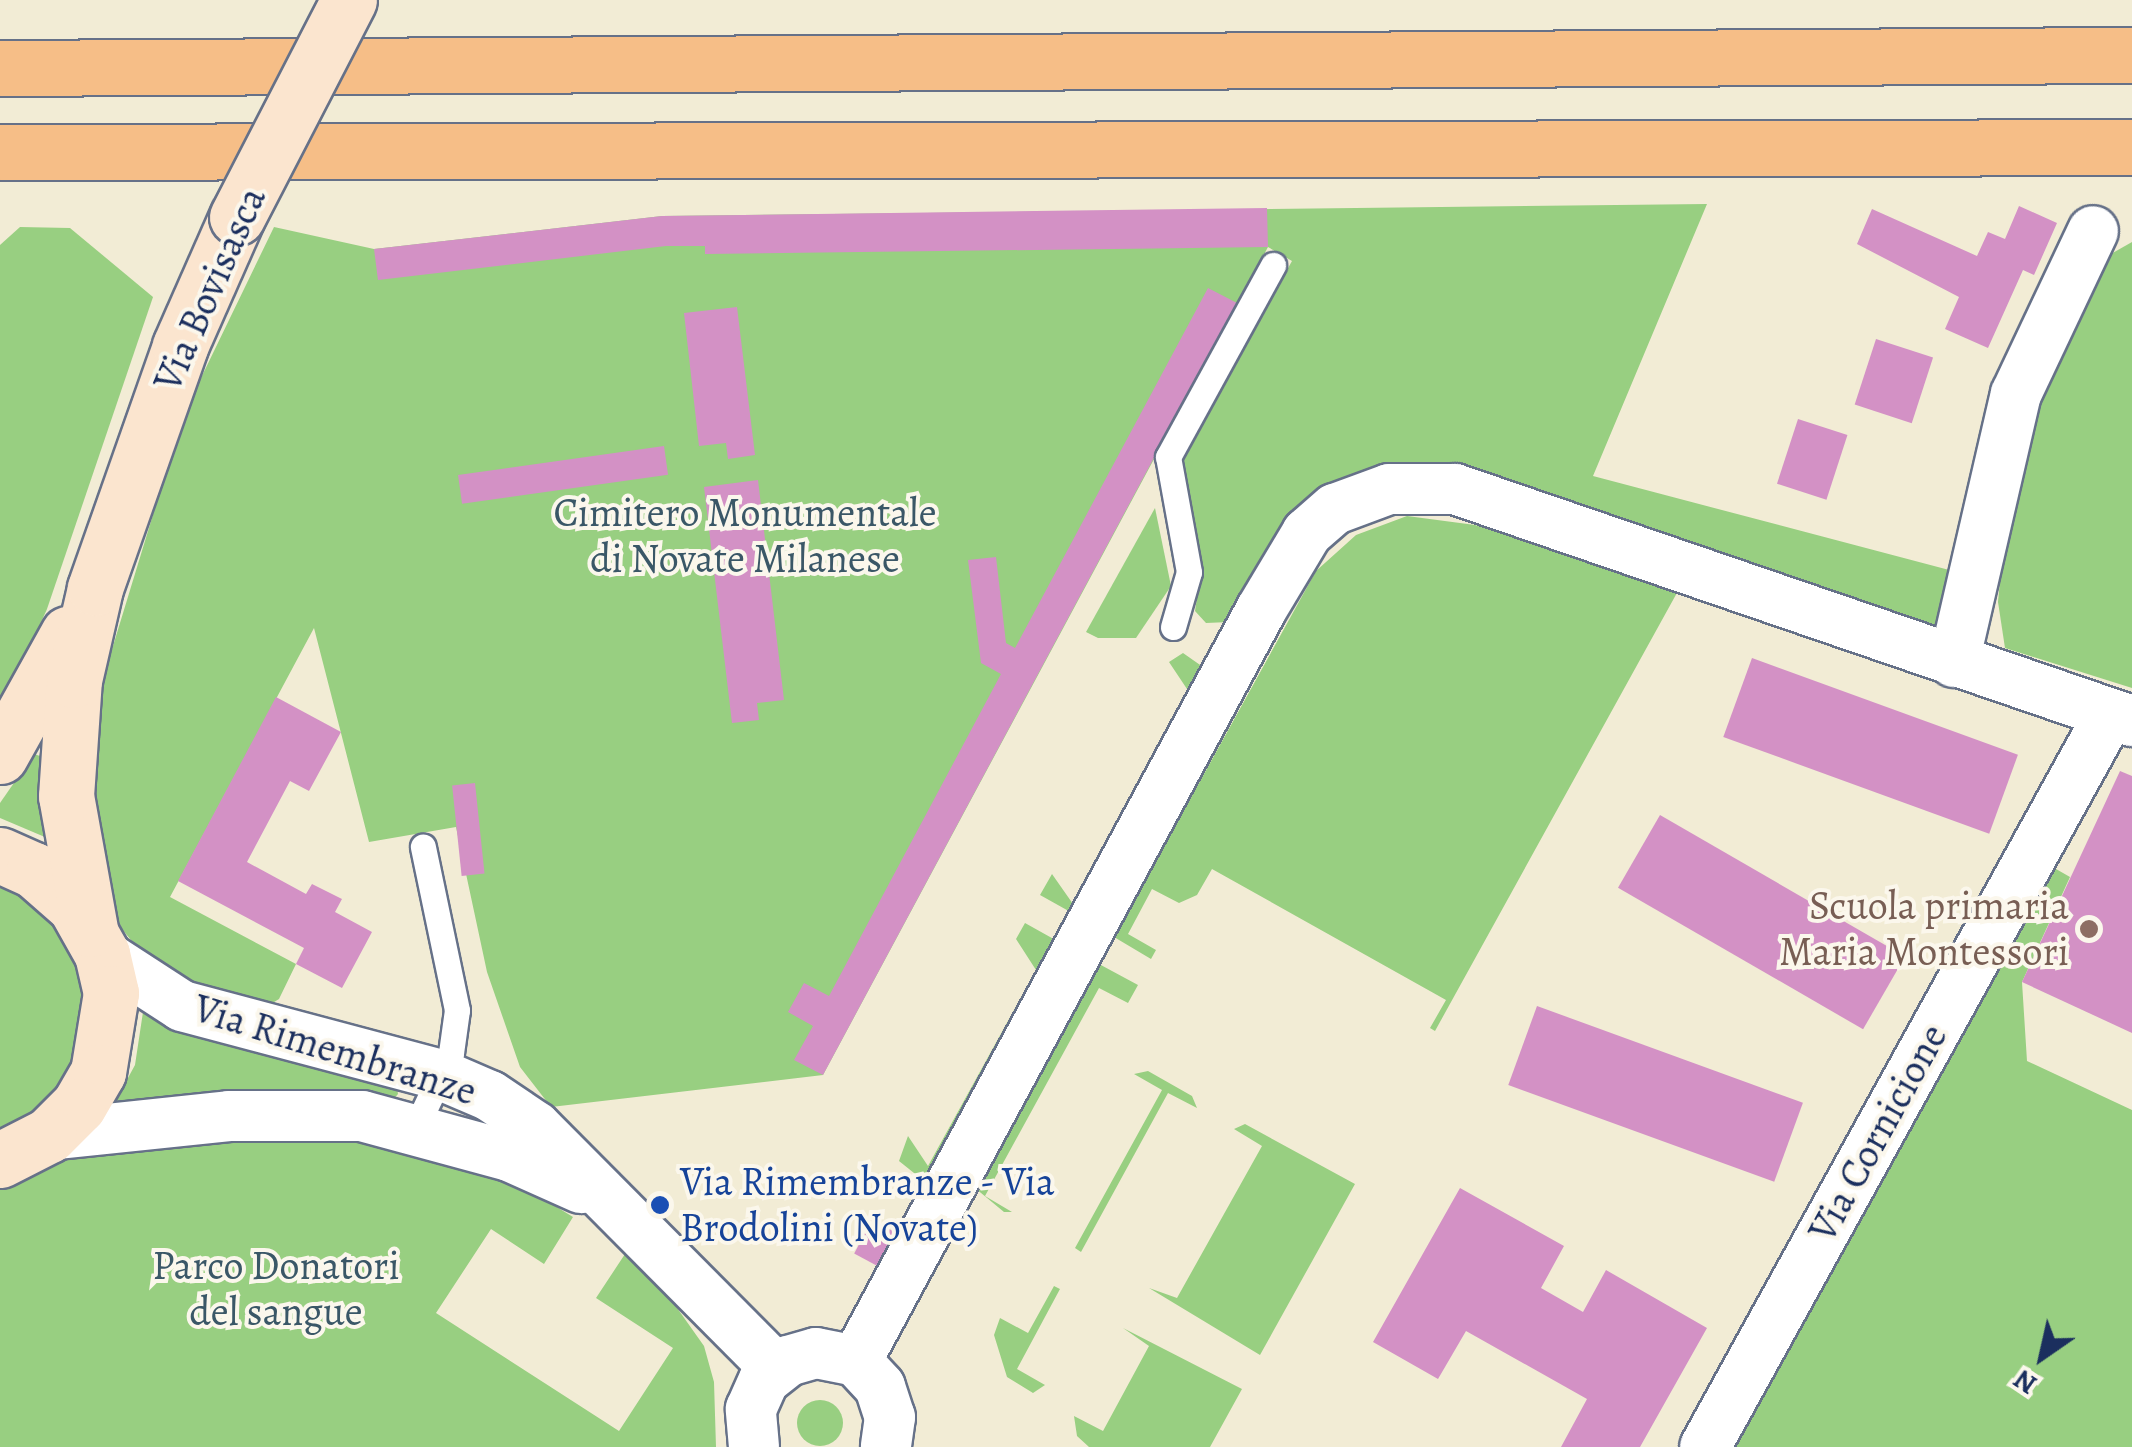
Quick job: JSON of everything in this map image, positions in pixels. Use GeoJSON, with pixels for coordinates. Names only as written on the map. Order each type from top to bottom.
{"type":"FeatureCollection","features":[{"type":"Feature","properties":{"kind":"highway"},"geometry":{"type":"LineString","coordinates":[[0,68],[2132,55]]}},
{"type":"Feature","properties":{"kind":"highway"},"geometry":{"type":"LineString","coordinates":[[0,152],[2132,147]]}},
{"type":"Feature","properties":{"kind":"street","name":"Via Bovisasca"},"geometry":{"type":"LineString","coordinates":[[49,1135],[78,1106],[98,1072],[110,993],[71,847],[66,753],[95,588],[180,346],[238,217],[350,0]]}},
{"type":"Feature","properties":{"kind":"street"},"geometry":{"type":"LineString","coordinates":[[1954,662],[2016,394],[2093,230]]}},
{"type":"Feature","properties":{"kind":"street"},"geometry":{"type":"LineString","coordinates":[[856,1361],[1262,610],[1307,533],[1335,509],[1388,489],[1455,489],[2121,718]]}},
{"type":"Feature","properties":{"kind":"street","name":"Via Bovisasca"},"geometry":{"type":"LineString","coordinates":[[0,756],[95,588]]}},
{"type":"Feature","properties":{"kind":"street","name":"Via Cornicione"},"geometry":{"type":"LineString","coordinates":[[1705,1447],[2121,718]]}},
{"type":"Feature","properties":{"kind":"street"},"geometry":{"type":"LineString","coordinates":[[0,856],[56,887],[96,942]]}},
{"type":"Feature","properties":{"kind":"street","name":"Via Rimembranze"},"geometry":{"type":"LineString","coordinates":[[96,942],[148,988],[217,1019],[441,1075],[490,1096],[536,1128],[602,1199],[776,1368]]}},
{"type":"Feature","properties":{"kind":"street","name":"Via Rimembranze"},"geometry":{"type":"LineString","coordinates":[[49,1135],[285,1114],[362,1116],[416,1127],[508,1156],[602,1199]]}},
{"type":"Feature","properties":{"kind":"street"},"geometry":{"type":"LineString","coordinates":[[0,1160],[49,1135]]}},
{"type":"Feature","properties":{"kind":"street"},"geometry":{"type":"LineString","coordinates":[[754,1447],[751,1409],[776,1368],[816,1353],[856,1361],[886,1401],[886,1447]]}},
{"type":"Feature","properties":{"kind":"lane"},"geometry":{"type":"LineString","coordinates":[[1173,627],[1189,572],[1168,457],[1273,265]]}},
{"type":"Feature","properties":{"kind":"lane"},"geometry":{"type":"LineString","coordinates":[[416,1127],[441,1075],[457,1010],[423,847]]}},
{"type":"Feature","properties":{"kind":"green space","name":"Cimitero Monumentale di Novate Milanese"},"geometry":{"type":"Polygon","coordinates":[[[1707,204],[1593,476],[1953,571],[1934,632],[1432,464],[1363,471],[1342,482],[1229,622],[1206,623],[1195,611],[1201,571],[1180,461],[1292,261],[1268,247],[823,1075],[551,1107],[520,1067],[487,972],[456,827],[369,842],[314,628],[170,897],[296,964],[279,999],[266,1007],[212,1001],[150,963],[121,928],[87,821],[95,705],[184,413],[274,227],[374,249],[662,216],[1707,204]]]}},
{"type":"Feature","properties":{"kind":"green space"},"geometry":{"type":"Polygon","coordinates":[[[20,227],[70,228],[153,297],[47,609],[0,714],[0,245],[20,227]]]}},
{"type":"Feature","properties":{"kind":"green space"},"geometry":{"type":"Polygon","coordinates":[[[2132,242],[2132,688],[2005,648],[1998,602],[2010,477],[2088,267],[2132,242]]]}},
{"type":"Feature","properties":{"kind":"green space"},"geometry":{"type":"Polygon","coordinates":[[[1155,508],[1171,586],[1136,638],[1098,638],[1086,632],[1155,508]]]}},
{"type":"Feature","properties":{"kind":"green space"},"geometry":{"type":"Polygon","coordinates":[[[1407,516],[1475,525],[1678,591],[1435,1031],[1430,1028],[1446,1000],[1212,869],[1197,895],[1179,903],[1152,889],[1128,934],[1156,950],[1151,959],[1114,937],[1316,571],[1356,535],[1407,516]]]}},
{"type":"Feature","properties":{"kind":"green space"},"geometry":{"type":"Polygon","coordinates":[[[1183,653],[1203,667],[1074,914],[1040,895],[1052,874],[1073,904],[1189,692],[1169,662],[1183,653]]]}},
{"type":"Feature","properties":{"kind":"green space"},"geometry":{"type":"Polygon","coordinates":[[[34,754],[58,762],[59,843],[0,818],[0,803],[34,754]]]}},
{"type":"Feature","properties":{"kind":"green space"},"geometry":{"type":"Polygon","coordinates":[[[2021,849],[2070,877],[2022,982],[2027,1061],[2132,1110],[2132,1447],[1693,1447],[2021,849]]]}},
{"type":"Feature","properties":{"kind":"green space"},"geometry":{"type":"Polygon","coordinates":[[[0,881],[48,913],[78,962],[85,1017],[70,1072],[54,1095],[0,1134],[0,881]]]}},
{"type":"Feature","properties":{"kind":"green space"},"geometry":{"type":"Polygon","coordinates":[[[1025,923],[1059,942],[932,1173],[919,1177],[899,1161],[908,1136],[928,1166],[1036,970],[1016,939],[1025,923]]]}},
{"type":"Feature","properties":{"kind":"green space"},"geometry":{"type":"Polygon","coordinates":[[[1099,964],[1138,985],[1128,1003],[1099,988],[985,1196],[1012,1212],[1004,1212],[975,1188],[1099,964]]]}},
{"type":"Feature","properties":{"kind":"green space"},"geometry":{"type":"Polygon","coordinates":[[[143,1012],[191,1035],[397,1088],[398,1094],[392,1101],[110,1111],[135,1065],[143,1012]]]}},
{"type":"Feature","properties":{"kind":"green space"},"geometry":{"type":"Polygon","coordinates":[[[1148,1071],[1192,1096],[1197,1108],[1168,1093],[1081,1252],[1075,1248],[1162,1090],[1134,1074],[1148,1071]]]}},
{"type":"Feature","properties":{"kind":"green space"},"geometry":{"type":"Polygon","coordinates":[[[1245,1124],[1355,1184],[1260,1355],[1149,1288],[1177,1298],[1262,1146],[1234,1129],[1245,1124]]]}},
{"type":"Feature","properties":{"kind":"green space","name":"Parco Donatori del sangue"},"geometry":{"type":"Polygon","coordinates":[[[173,1138],[412,1142],[529,1190],[573,1217],[544,1264],[491,1229],[436,1313],[619,1431],[673,1348],[596,1298],[625,1254],[653,1274],[704,1346],[714,1382],[716,1447],[0,1447],[0,1183],[57,1155],[173,1138]]]}},
{"type":"Feature","properties":{"kind":"green space"},"geometry":{"type":"Polygon","coordinates":[[[1054,1286],[1060,1289],[1017,1369],[1045,1385],[1033,1393],[1007,1377],[994,1335],[1000,1318],[1028,1333],[1054,1286]]]}},
{"type":"Feature","properties":{"kind":"green space"},"geometry":{"type":"Polygon","coordinates":[[[1123,1328],[1242,1389],[1210,1447],[1089,1447],[1077,1436],[1074,1416],[1103,1431],[1149,1346],[1123,1328]]]}},
{"type":"Feature","properties":{"kind":"green space"},"geometry":{"type":"Polygon","coordinates":[[[820,1400],[836,1407],[843,1423],[836,1439],[820,1446],[804,1439],[797,1423],[804,1407],[820,1400]]]}},
{"type":"Feature","properties":{"kind":"building"},"geometry":{"type":"Polygon","coordinates":[[[2019,206],[2057,223],[2034,275],[2023,270],[1988,348],[1945,329],[1959,297],[1857,244],[1872,209],[1977,256],[1988,232],[2005,239],[2019,206]]]}},
{"type":"Feature","properties":{"kind":"building"},"geometry":{"type":"Polygon","coordinates":[[[1267,208],[1268,247],[705,254],[705,246],[666,246],[378,280],[374,249],[662,216],[1267,208]]]}},
{"type":"Feature","properties":{"kind":"building"},"geometry":{"type":"Polygon","coordinates":[[[1208,288],[1237,303],[823,1075],[794,1060],[813,1026],[788,1012],[804,983],[829,996],[1001,674],[981,663],[968,560],[996,557],[1006,643],[1015,648],[1208,288]]]}},
{"type":"Feature","properties":{"kind":"building"},"geometry":{"type":"Polygon","coordinates":[[[737,307],[755,455],[728,459],[726,443],[699,446],[684,313],[737,307]]]}},
{"type":"Feature","properties":{"kind":"building"},"geometry":{"type":"Polygon","coordinates":[[[1876,339],[1933,358],[1912,423],[1855,405],[1876,339]]]}},
{"type":"Feature","properties":{"kind":"building"},"geometry":{"type":"Polygon","coordinates":[[[1798,419],[1847,435],[1826,500],[1777,484],[1798,419]]]}},
{"type":"Feature","properties":{"kind":"building"},"geometry":{"type":"Polygon","coordinates":[[[664,446],[668,475],[462,504],[458,475],[664,446]]]}},
{"type":"Feature","properties":{"kind":"building"},"geometry":{"type":"Polygon","coordinates":[[[758,480],[784,700],[757,703],[759,720],[732,723],[704,487],[758,480]]]}},
{"type":"Feature","properties":{"kind":"building"},"geometry":{"type":"Polygon","coordinates":[[[1752,658],[2018,755],[1989,834],[1723,737],[1752,658]]]}},
{"type":"Feature","properties":{"kind":"building"},"geometry":{"type":"Polygon","coordinates":[[[276,697],[341,732],[309,791],[290,781],[247,862],[306,894],[312,884],[342,899],[335,912],[372,932],[342,988],[296,964],[304,948],[178,881],[276,697]]]}},
{"type":"Feature","properties":{"kind":"building","name":"Scuola primaria Maria Montessori"},"geometry":{"type":"Polygon","coordinates":[[[2120,771],[2132,776],[2132,1033],[2022,982],[2120,771]]]}},
{"type":"Feature","properties":{"kind":"building"},"geometry":{"type":"Polygon","coordinates":[[[475,783],[485,874],[462,876],[452,785],[475,783]]]}},
{"type":"Feature","properties":{"kind":"building"},"geometry":{"type":"Polygon","coordinates":[[[1660,815],[1905,956],[1863,1029],[1618,888],[1660,815]]]}},
{"type":"Feature","properties":{"kind":"building"},"geometry":{"type":"Polygon","coordinates":[[[1537,1006],[1803,1103],[1774,1182],[1508,1085],[1537,1006]]]}},
{"type":"Feature","properties":{"kind":"building"},"geometry":{"type":"Polygon","coordinates":[[[1460,1188],[1564,1246],[1541,1288],[1583,1312],[1606,1270],[1707,1328],[1640,1447],[1561,1447],[1587,1399],[1466,1331],[1438,1379],[1373,1342],[1460,1188]]]}},
{"type":"Feature","properties":{"kind":"building"},"geometry":{"type":"Polygon","coordinates":[[[872,1220],[898,1234],[881,1268],[854,1254],[872,1220]]]}},
{"type":"Feature","properties":{"kind":"place","name":"Scuola primaria Maria Montessori"},"geometry":{"type":"Point","coordinates":[2089,929]}},
{"type":"Feature","properties":{"kind":"place","name":"Via Rimembranze - Via Brodolini (Novate)"},"geometry":{"type":"Point","coordinates":[660,1205]}}]}
